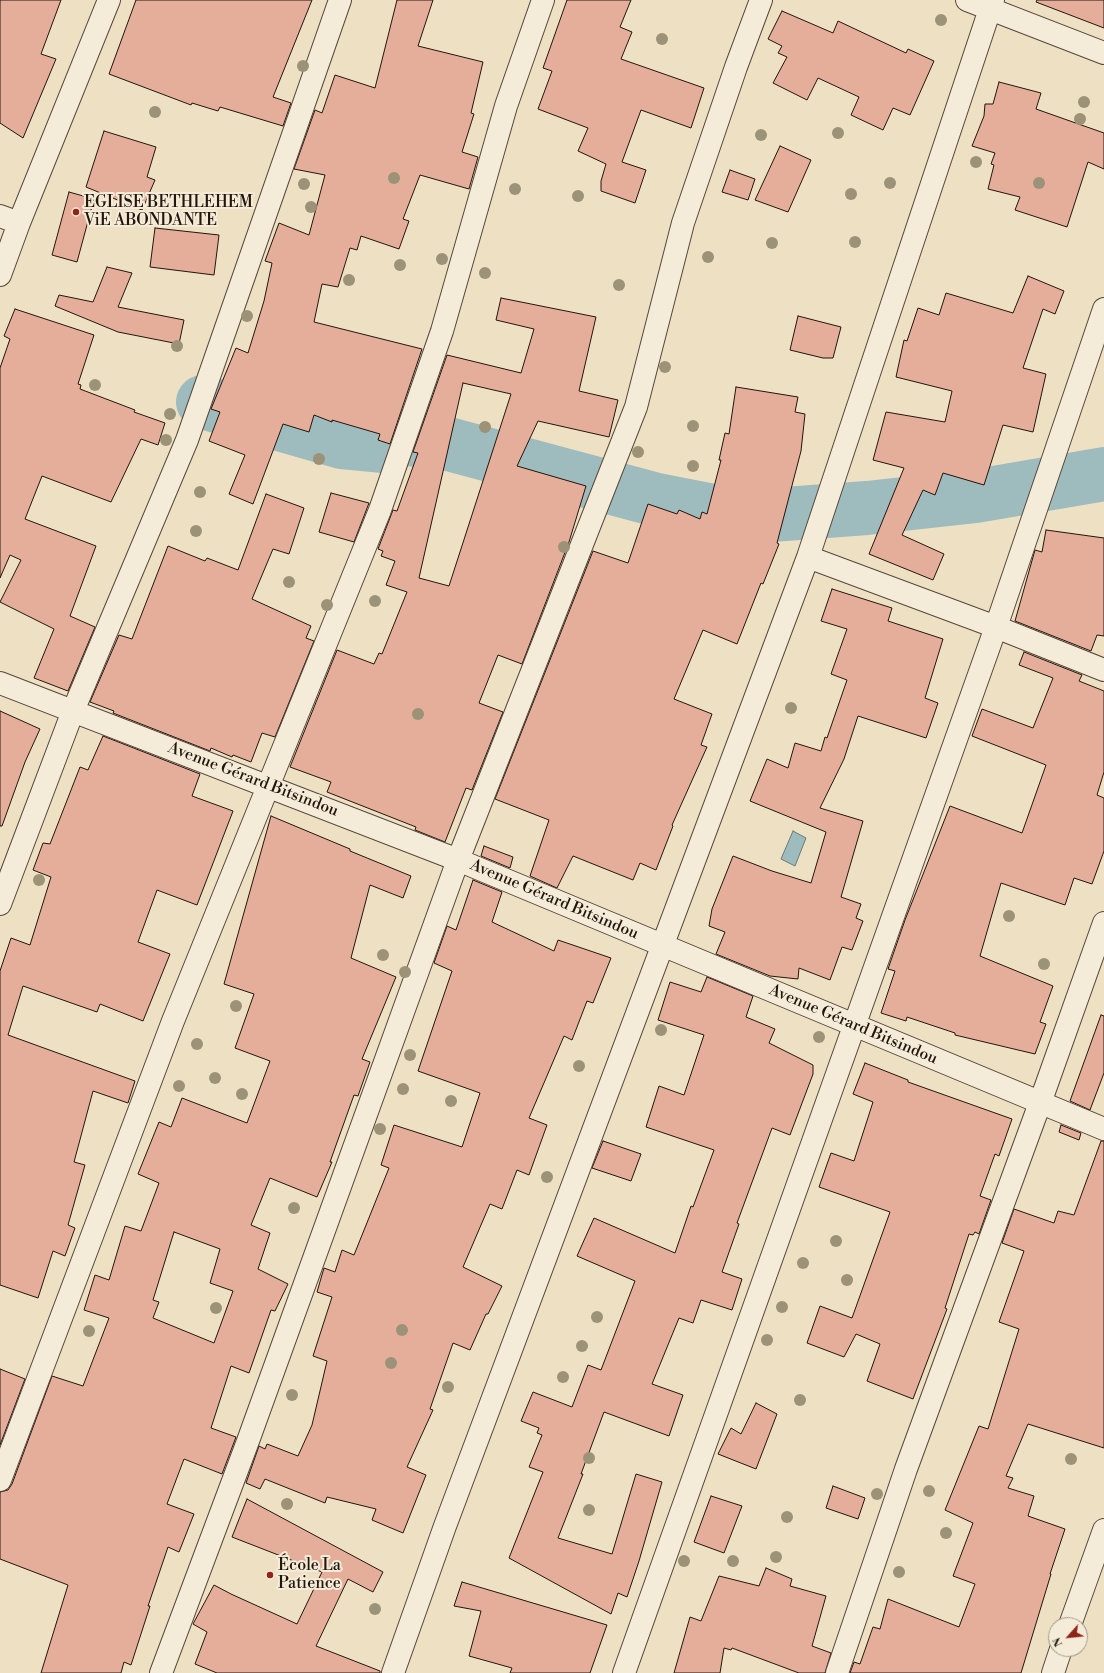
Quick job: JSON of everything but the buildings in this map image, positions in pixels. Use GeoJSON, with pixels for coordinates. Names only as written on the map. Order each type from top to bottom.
{"type":"FeatureCollection","features":[{"type":"Feature","properties":{"kind":"street"},"geometry":{"type":"LineString","coordinates":[[0,274],[9,220],[109,0]]}},
{"type":"Feature","properties":{"kind":"street"},"geometry":{"type":"LineString","coordinates":[[0,904],[73,711],[187,440],[340,0]]}},
{"type":"Feature","properties":{"kind":"street"},"geometry":{"type":"LineString","coordinates":[[0,1480],[173,1021],[380,510],[442,331],[506,106],[543,0]]}},
{"type":"Feature","properties":{"kind":"street"},"geometry":{"type":"LineString","coordinates":[[161,1673],[253,1426],[458,860],[636,407],[683,223],[736,67],[761,0]]}},
{"type":"Feature","properties":{"kind":"street"},"geometry":{"type":"LineString","coordinates":[[967,0],[992,4],[1104,53]]}},
{"type":"Feature","properties":{"kind":"street"},"geometry":{"type":"LineString","coordinates":[[394,1673],[445,1526],[808,557],[992,4]]}},
{"type":"Feature","properties":{"kind":"street"},"geometry":{"type":"LineString","coordinates":[[624,1673],[996,627],[1104,309]]}},
{"type":"Feature","properties":{"kind":"street"},"geometry":{"type":"LineString","coordinates":[[808,557],[996,627],[1104,670]]}},
{"type":"Feature","properties":{"kind":"street","name":"Avenue Gérard Bitsindou"},"geometry":{"type":"LineString","coordinates":[[0,683],[268,785],[458,860],[1104,1129]]}},
{"type":"Feature","properties":{"kind":"street"},"geometry":{"type":"LineString","coordinates":[[837,1673],[906,1469],[1104,923]]}},
{"type":"Feature","properties":{"kind":"street"},"geometry":{"type":"LineString","coordinates":[[1073,1617],[1104,1530]]}},
{"type":"Feature","properties":{"kind":"street"},"geometry":{"type":"LineString","coordinates":[[1052,1673],[1058,1657]]}},
{"type":"Feature","properties":{"kind":"water"},"geometry":{"type":"Polygon","coordinates":[[[793,831],[806,838],[795,866],[781,859],[793,831]]]}},
{"type":"Feature","properties":{"kind":"waterway"},"geometry":{"type":"LineString","coordinates":[[203,402],[342,442],[384,446],[396,438],[441,442],[657,500],[744,517],[867,508],[976,496],[1104,474]]}},
{"type":"Feature","properties":{"kind":"place","name":"EGLISE BETHLEHEM ViE ABONDANTE"},"geometry":{"type":"Point","coordinates":[76,212]}},
{"type":"Feature","properties":{"kind":"place","name":"École La Patience"},"geometry":{"type":"Point","coordinates":[270,1575]}}]}
